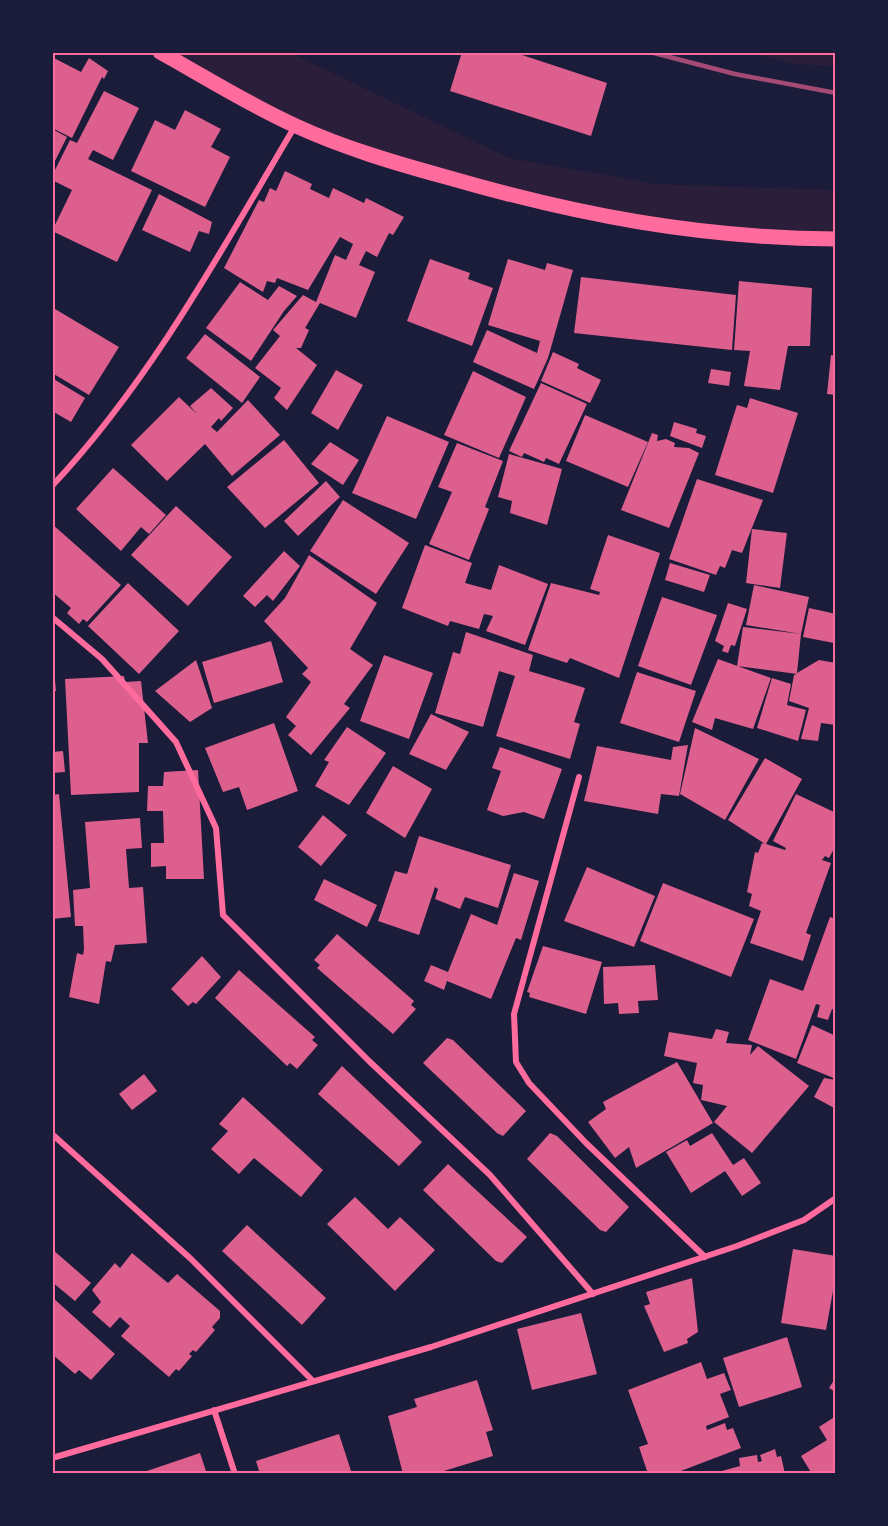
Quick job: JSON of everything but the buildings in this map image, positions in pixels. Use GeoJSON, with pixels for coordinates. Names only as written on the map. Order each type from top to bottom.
{"type":"FeatureCollection","features":[{"type":"Feature","properties":{"kind":"main road"},"geometry":{"type":"LineString","coordinates":[[160,52],[295,126],[362,153],[567,210],[663,228],[731,236],[836,239]]}},
{"type":"Feature","properties":{"kind":"street"},"geometry":{"type":"LineString","coordinates":[[52,486],[77,459],[138,382],[195,295],[295,126]]}},
{"type":"Feature","properties":{"kind":"street"},"geometry":{"type":"LineString","coordinates":[[52,617],[102,659],[176,742],[216,828],[223,915],[369,1061],[490,1175],[593,1294]]}},
{"type":"Feature","properties":{"kind":"street"},"geometry":{"type":"LineString","coordinates":[[579,777],[514,1014],[516,1062],[529,1083],[586,1143],[705,1257]]}},
{"type":"Feature","properties":{"kind":"street"},"geometry":{"type":"LineString","coordinates":[[52,1134],[191,1259],[313,1381]]}},
{"type":"Feature","properties":{"kind":"street"},"geometry":{"type":"LineString","coordinates":[[52,1458],[431,1347],[705,1257],[804,1220],[836,1198]]}},
{"type":"Feature","properties":{"kind":"street"},"geometry":{"type":"LineString","coordinates":[[214,1410],[235,1473]]}},
{"type":"Feature","properties":{"kind":"shaded area"},"geometry":{"type":"Polygon","coordinates":[[[160,53],[291,53],[509,158],[655,184],[835,190],[835,239],[663,228],[362,153],[160,53]]]}},
{"type":"Feature","properties":{"kind":"shaded area"},"geometry":{"type":"Polygon","coordinates":[[[750,53],[835,53],[835,66],[795,64],[750,53]]]}},
{"type":"Feature","properties":{"kind":"railway"},"geometry":{"type":"LineString","coordinates":[[650,52],[735,74],[836,93]]}}]}
